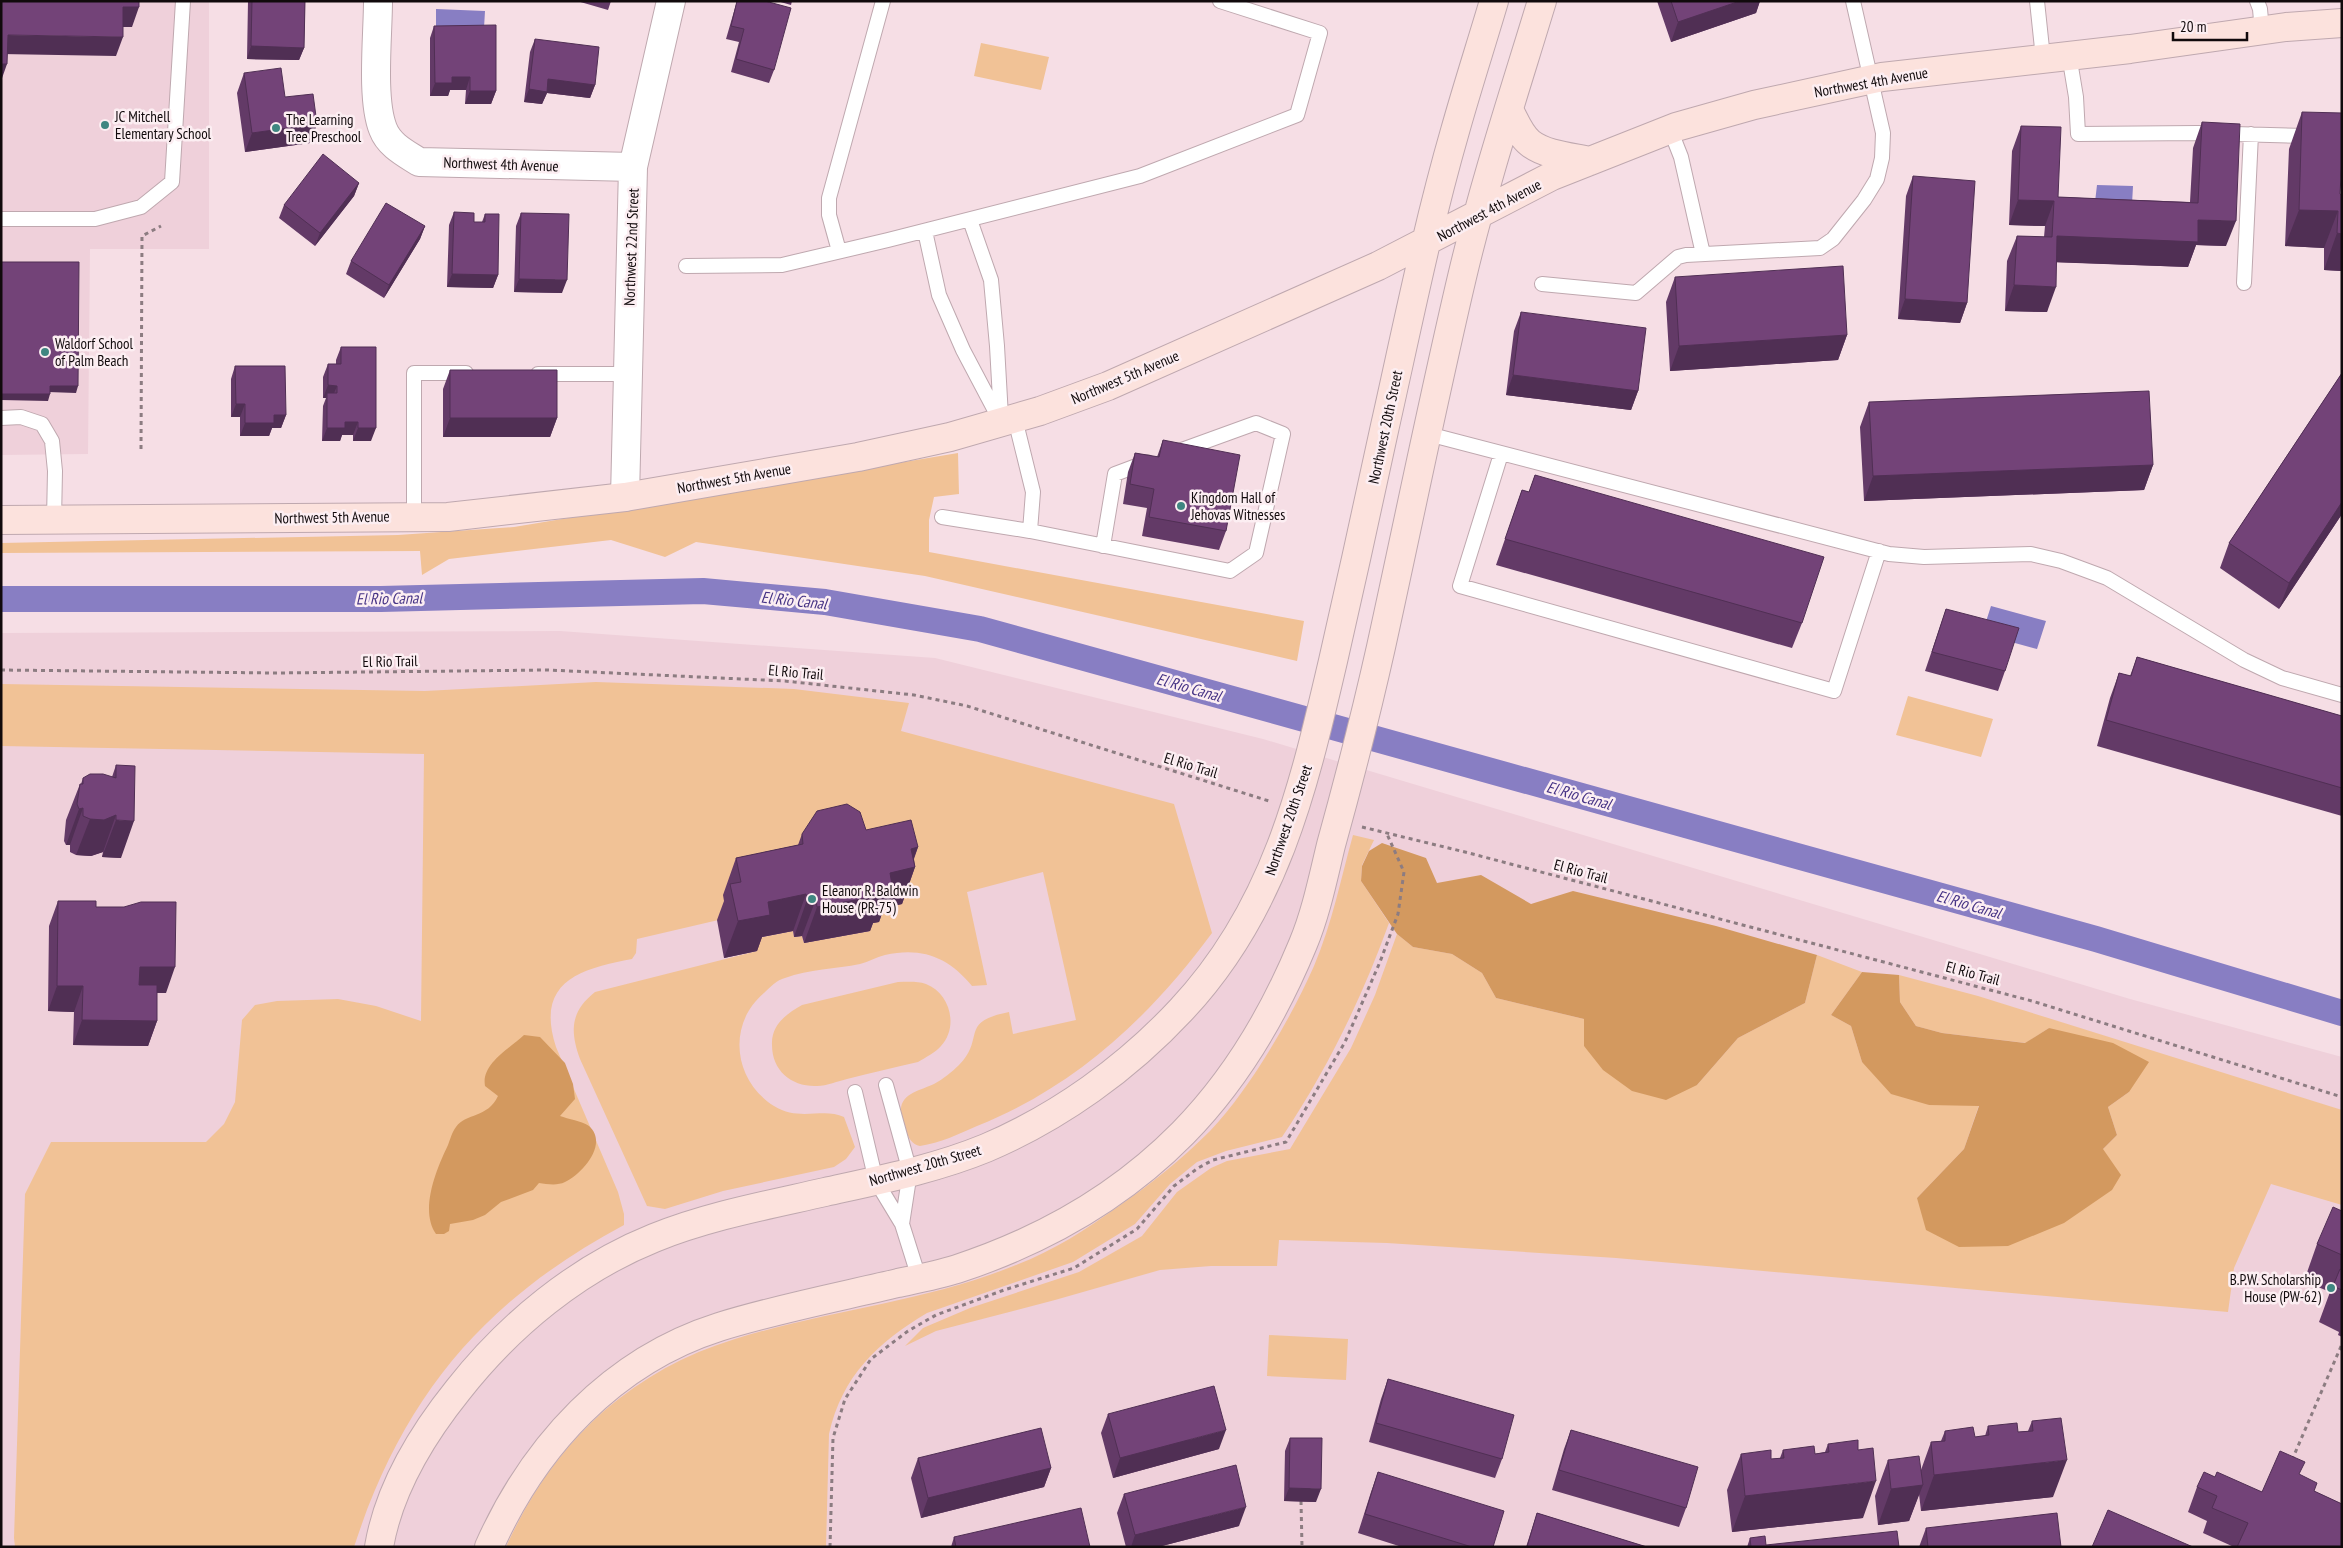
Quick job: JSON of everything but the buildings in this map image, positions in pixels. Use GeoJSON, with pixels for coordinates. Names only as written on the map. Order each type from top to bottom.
{"type":"FeatureCollection","features":[{"type":"Feature","properties":{"kind":"street","name":"Northwest 4th Avenue"},"geometry":{"type":"LineString","coordinates":[[378,1],[377,102],[383,130],[397,149],[419,162],[633,167]]}},
{"type":"Feature","properties":{"kind":"street","name":"Northwest 22nd Street"},"geometry":{"type":"LineString","coordinates":[[625,497],[633,167],[671,1]]}},
{"type":"Feature","properties":{"kind":"street","name":"Northwest 20th Street"},"geometry":{"type":"LineString","coordinates":[[379,1547],[390,1504],[406,1466],[440,1412],[469,1375],[531,1313],[589,1271],[656,1237],[720,1216],[944,1163],[987,1147],[1027,1128],[1068,1105],[1112,1073],[1151,1040],[1183,1008],[1213,972],[1237,937],[1260,896],[1279,856],[1295,810],[1311,753],[1344,615],[1426,242],[1454,133],[1494,1]]}},
{"type":"Feature","properties":{"kind":"street"},"geometry":{"type":"LineString","coordinates":[[489,1547],[503,1515],[525,1478],[552,1440],[585,1406],[619,1378],[662,1351],[721,1326],[951,1271],[997,1255],[1078,1216],[1117,1191],[1182,1134],[1215,1097],[1265,1022],[1305,940],[1352,770],[1370,696],[1463,274],[1542,1]]}},
{"type":"Feature","properties":{"kind":"street","name":"Northwest 4th Avenue"},"geometry":{"type":"LineString","coordinates":[[1426,242],[1552,176],[1670,129],[1754,105],[1870,80],[2262,31],[2342,23]]}},
{"type":"Feature","properties":{"kind":"street"},"geometry":{"type":"LineString","coordinates":[[1509,110],[1522,135],[1530,144],[1544,150],[1590,161]]}},
{"type":"Feature","properties":{"kind":"street","name":"Northwest 5th Avenue"},"geometry":{"type":"LineString","coordinates":[[1,520],[448,516],[625,497],[858,457],[950,437],[1008,420],[1108,386],[1378,266],[1426,242]]}},
{"type":"Feature","properties":{"kind":"street"},"geometry":{"type":"LineString","coordinates":[[1344,615],[1386,624]]}},
{"type":"Feature","properties":{"kind":"lane"},"geometry":{"type":"LineString","coordinates":[[1,218],[95,219],[141,207],[172,182],[184,1]]}},
{"type":"Feature","properties":{"kind":"lane"},"geometry":{"type":"LineString","coordinates":[[839,252],[830,215],[829,198],[883,1]]}},
{"type":"Feature","properties":{"kind":"lane"},"geometry":{"type":"LineString","coordinates":[[686,266],[782,265],[970,220],[1140,176],[1297,115],[1320,33],[1220,1]]}},
{"type":"Feature","properties":{"kind":"lane"},"geometry":{"type":"LineString","coordinates":[[1542,284],[1636,293],[1678,257],[1820,248],[1834,239],[1864,200],[1877,179],[1882,158],[1883,133],[1853,1]]}},
{"type":"Feature","properties":{"kind":"lane"},"geometry":{"type":"LineString","coordinates":[[2037,1],[2056,57],[2076,97],[2078,134],[2251,134],[2342,137]]}},
{"type":"Feature","properties":{"kind":"lane"},"geometry":{"type":"LineString","coordinates":[[2256,1],[2260,9],[2262,31]]}},
{"type":"Feature","properties":{"kind":"lane"},"geometry":{"type":"LineString","coordinates":[[1670,129],[1681,157],[1703,254]]}},
{"type":"Feature","properties":{"kind":"lane"},"geometry":{"type":"LineString","coordinates":[[2244,283],[2251,134]]}},
{"type":"Feature","properties":{"kind":"lane"},"geometry":{"type":"LineString","coordinates":[[970,220],[991,280],[997,346],[1008,420],[1033,492],[1030,531]]}},
{"type":"Feature","properties":{"kind":"lane"},"geometry":{"type":"LineString","coordinates":[[925,230],[938,295],[963,350],[1008,420]]}},
{"type":"Feature","properties":{"kind":"lane"},"geometry":{"type":"LineString","coordinates":[[414,517],[414,373],[482,373]]}},
{"type":"Feature","properties":{"kind":"lane"},"geometry":{"type":"LineString","coordinates":[[521,373],[628,374]]}},
{"type":"Feature","properties":{"kind":"lane"},"geometry":{"type":"LineString","coordinates":[[1,418],[21,417],[42,424],[52,441],[55,471],[54,520]]}},
{"type":"Feature","properties":{"kind":"lane"},"geometry":{"type":"LineString","coordinates":[[942,517],[1030,531],[1104,546],[1230,571],[1256,554],[1283,434],[1256,423],[1115,474],[1104,546]]}},
{"type":"Feature","properties":{"kind":"lane"},"geometry":{"type":"LineString","coordinates":[[1428,434],[1879,552],[1924,557],[2031,554],[2061,560],[2107,578],[2244,660],[2274,674],[2342,695]]}},
{"type":"Feature","properties":{"kind":"lane"},"geometry":{"type":"LineString","coordinates":[[1501,454],[1460,586],[1834,691],[1879,552]]}},
{"type":"Feature","properties":{"kind":"lane"},"geometry":{"type":"LineString","coordinates":[[886,1084],[910,1172],[902,1224]]}},
{"type":"Feature","properties":{"kind":"lane"},"geometry":{"type":"LineString","coordinates":[[855,1092],[876,1180],[902,1224],[919,1278]]}},
{"type":"Feature","properties":{"kind":"path"},"geometry":{"type":"LineString","coordinates":[[141,449],[142,236],[161,226]]}},
{"type":"Feature","properties":{"kind":"path","name":"El Rio Trail"},"geometry":{"type":"LineString","coordinates":[[1,670],[266,673],[548,670],[784,681],[914,695],[967,706],[1295,810]]}},
{"type":"Feature","properties":{"kind":"path","name":"El Rio Trail"},"geometry":{"type":"LineString","coordinates":[[1338,822],[1464,852],[2032,1001],[2342,1097]]}},
{"type":"Feature","properties":{"kind":"path"},"geometry":{"type":"LineString","coordinates":[[2289,1466],[2342,1344]]}},
{"type":"Feature","properties":{"kind":"path"},"geometry":{"type":"LineString","coordinates":[[1302,1501],[1302,1547]]}},
{"type":"Feature","properties":{"kind":"shaded area","name":"JC Mitchell Elementary School"},"geometry":{"type":"Polygon","coordinates":[[[1,1],[209,1],[209,249],[90,249],[88,454],[1,455],[1,1]]]}},
{"type":"Feature","properties":{"kind":"shaded area"},"geometry":{"type":"Polygon","coordinates":[[[436,9],[485,11],[484,28],[436,26],[436,9]]]}},
{"type":"Feature","properties":{"kind":"shaded area"},"geometry":{"type":"Polygon","coordinates":[[[981,43],[1049,57],[1041,90],[974,76],[981,43]]]}},
{"type":"Feature","properties":{"kind":"shaded area"},"geometry":{"type":"Polygon","coordinates":[[[2097,185],[2133,186],[2132,204],[2095,202],[2097,185]]]}},
{"type":"Feature","properties":{"kind":"shaded area"},"geometry":{"type":"Polygon","coordinates":[[[958,453],[959,494],[934,497],[929,520],[929,552],[1304,621],[1297,661],[925,576],[696,542],[665,557],[611,540],[449,559],[422,575],[420,551],[1,553],[1,543],[398,535],[514,527],[958,453]]]}},
{"type":"Feature","properties":{"kind":"shaded area"},"geometry":{"type":"Polygon","coordinates":[[[1991,606],[2046,621],[2037,649],[1982,634],[1991,606]]]}},
{"type":"Feature","properties":{"kind":"shaded area"},"geometry":{"type":"Polygon","coordinates":[[[560,631],[935,658],[1263,739],[2130,999],[2342,1057],[2342,1547],[1,1547],[1,633],[560,631]]]}},
{"type":"Feature","properties":{"kind":"shaded area"},"geometry":{"type":"Polygon","coordinates":[[[596,682],[794,689],[909,703],[901,731],[1174,804],[1212,933],[1163,993],[1136,1021],[1078,1070],[1013,1110],[949,1138],[920,1146],[909,1138],[907,1133],[901,1111],[904,1100],[913,1093],[941,1080],[959,1065],[967,1055],[975,1032],[983,1021],[1009,1012],[1013,1034],[1076,1020],[1043,872],[967,892],[987,985],[972,986],[944,961],[911,952],[885,955],[860,964],[803,973],[779,980],[752,1006],[744,1020],[740,1036],[743,1067],[750,1082],[760,1095],[784,1111],[802,1114],[828,1113],[844,1117],[855,1147],[846,1159],[834,1167],[723,1191],[665,1209],[647,1206],[580,1059],[575,1040],[574,1022],[581,1007],[595,992],[757,951],[754,939],[793,931],[794,937],[802,936],[804,943],[870,931],[727,918],[637,939],[636,953],[632,959],[595,968],[579,974],[566,982],[557,993],[552,1007],[551,1025],[556,1047],[618,1192],[624,1214],[624,1225],[574,1254],[530,1286],[490,1320],[455,1358],[424,1399],[397,1444],[374,1493],[354,1547],[15,1547],[25,1194],[51,1142],[206,1142],[224,1124],[235,1102],[242,1020],[255,1005],[277,1001],[338,999],[376,1006],[421,1021],[424,754],[1,746],[1,684],[425,691],[596,682]]]}},
{"type":"Feature","properties":{"kind":"shaded area"},"geometry":{"type":"Polygon","coordinates":[[[1908,696],[1993,719],[1981,757],[1896,735],[1908,696]]]}},
{"type":"Feature","properties":{"kind":"shaded area"},"geometry":{"type":"Polygon","coordinates":[[[1353,835],[1374,840],[1362,865],[1361,881],[1389,923],[1367,979],[1329,1060],[1282,1137],[1226,1151],[1197,1162],[1170,1184],[1135,1224],[1073,1262],[927,1313],[909,1324],[878,1349],[864,1363],[843,1395],[829,1434],[826,1547],[506,1547],[525,1510],[546,1476],[570,1445],[597,1417],[627,1392],[660,1371],[696,1353],[735,1339],[805,1320],[947,1288],[982,1278],[1016,1265],[1044,1253],[1082,1231],[1131,1198],[1177,1161],[1210,1131],[1240,1095],[1294,1008],[1314,966],[1326,934],[1353,835]]]}},
{"type":"Feature","properties":{"kind":"shaded area"},"geometry":{"type":"Polygon","coordinates":[[[1382,843],[1426,858],[1437,883],[1481,875],[1531,904],[1573,891],[1716,926],[1817,955],[1805,1003],[1738,1038],[1697,1085],[1666,1100],[1632,1091],[1603,1070],[1584,1046],[1584,1019],[1496,998],[1482,973],[1452,954],[1413,947],[1397,934],[1361,881],[1362,866],[1369,851],[1382,843]]]}},
{"type":"Feature","properties":{"kind":"shaded area"},"geometry":{"type":"Polygon","coordinates":[[[1397,934],[1413,947],[1452,954],[1482,973],[1496,998],[1584,1019],[1584,1046],[1697,1085],[1738,1038],[1805,1003],[1817,955],[1862,972],[1831,1015],[1851,1026],[1862,1062],[1929,1105],[1979,1105],[1964,1149],[1917,1198],[2103,1149],[2117,1135],[2108,1107],[2129,1092],[2049,1028],[2026,1043],[1942,1033],[1916,1026],[1900,1002],[1899,975],[1978,996],[2342,1110],[2342,1205],[2271,1184],[2234,1268],[2228,1312],[1616,1258],[1387,1243],[1279,1240],[1277,1266],[1211,1266],[1160,1270],[936,1331],[905,1346],[923,1328],[970,1308],[1079,1272],[1142,1236],[1177,1192],[1211,1168],[1227,1161],[1290,1149],[1351,1048],[1375,995],[1397,934]]]}},
{"type":"Feature","properties":{"kind":"shaded area"},"geometry":{"type":"Polygon","coordinates":[[[1862,972],[1899,975],[1900,1002],[1916,1026],[1942,1033],[2025,1043],[2049,1028],[2113,1043],[2149,1062],[2129,1092],[2108,1107],[2117,1135],[2103,1149],[2121,1175],[2112,1190],[2064,1223],[2008,1246],[1959,1247],[1926,1230],[1917,1198],[1964,1149],[1979,1106],[1929,1105],[1891,1094],[1862,1062],[1851,1026],[1831,1015],[1862,972]]]}},
{"type":"Feature","properties":{"kind":"shaded area"},"geometry":{"type":"Polygon","coordinates":[[[898,982],[926,984],[934,988],[946,1003],[949,1011],[950,1030],[947,1038],[936,1051],[918,1062],[821,1086],[799,1084],[785,1076],[780,1070],[773,1054],[772,1038],[777,1026],[790,1012],[802,1005],[898,982]]]}},
{"type":"Feature","properties":{"kind":"shaded area"},"geometry":{"type":"Polygon","coordinates":[[[524,1035],[540,1037],[565,1063],[573,1084],[575,1099],[560,1116],[589,1126],[594,1133],[596,1141],[595,1150],[585,1166],[565,1182],[555,1184],[539,1183],[533,1190],[501,1202],[485,1215],[473,1220],[450,1224],[449,1231],[444,1234],[436,1234],[431,1224],[429,1201],[439,1165],[452,1134],[456,1127],[465,1119],[483,1112],[494,1103],[498,1096],[485,1086],[487,1071],[497,1058],[524,1035]]]}},
{"type":"Feature","properties":{"kind":"shaded area"},"geometry":{"type":"Polygon","coordinates":[[[1269,1335],[1348,1339],[1346,1380],[1267,1376],[1269,1335]]]}},
{"type":"Feature","properties":{"kind":"waterway","name":"El Rio Canal"},"geometry":{"type":"LineString","coordinates":[[1,599],[381,599],[703,591],[825,602],[980,629],[2096,939],[2342,1013]]}},
{"type":"Feature","properties":{"kind":"place","name":"JC Mitchell Elementary School"},"geometry":{"type":"Point","coordinates":[105,125]}},
{"type":"Feature","properties":{"kind":"place","name":"The Learning Tree Preschool"},"geometry":{"type":"Point","coordinates":[276,128]}},
{"type":"Feature","properties":{"kind":"place","name":"Waldorf School of Palm Beach"},"geometry":{"type":"Point","coordinates":[45,352]}},
{"type":"Feature","properties":{"kind":"place","name":"Kingdom Hall of Jehovas Witnesses"},"geometry":{"type":"Point","coordinates":[1181,506]}},
{"type":"Feature","properties":{"kind":"place","name":"Eleanor R. Baldwin House (PR-75)"},"geometry":{"type":"Point","coordinates":[812,899]}},
{"type":"Feature","properties":{"kind":"place","name":"B.P.W. Scholarship House (PW-62)"},"geometry":{"type":"Point","coordinates":[2331,1288]}}]}
